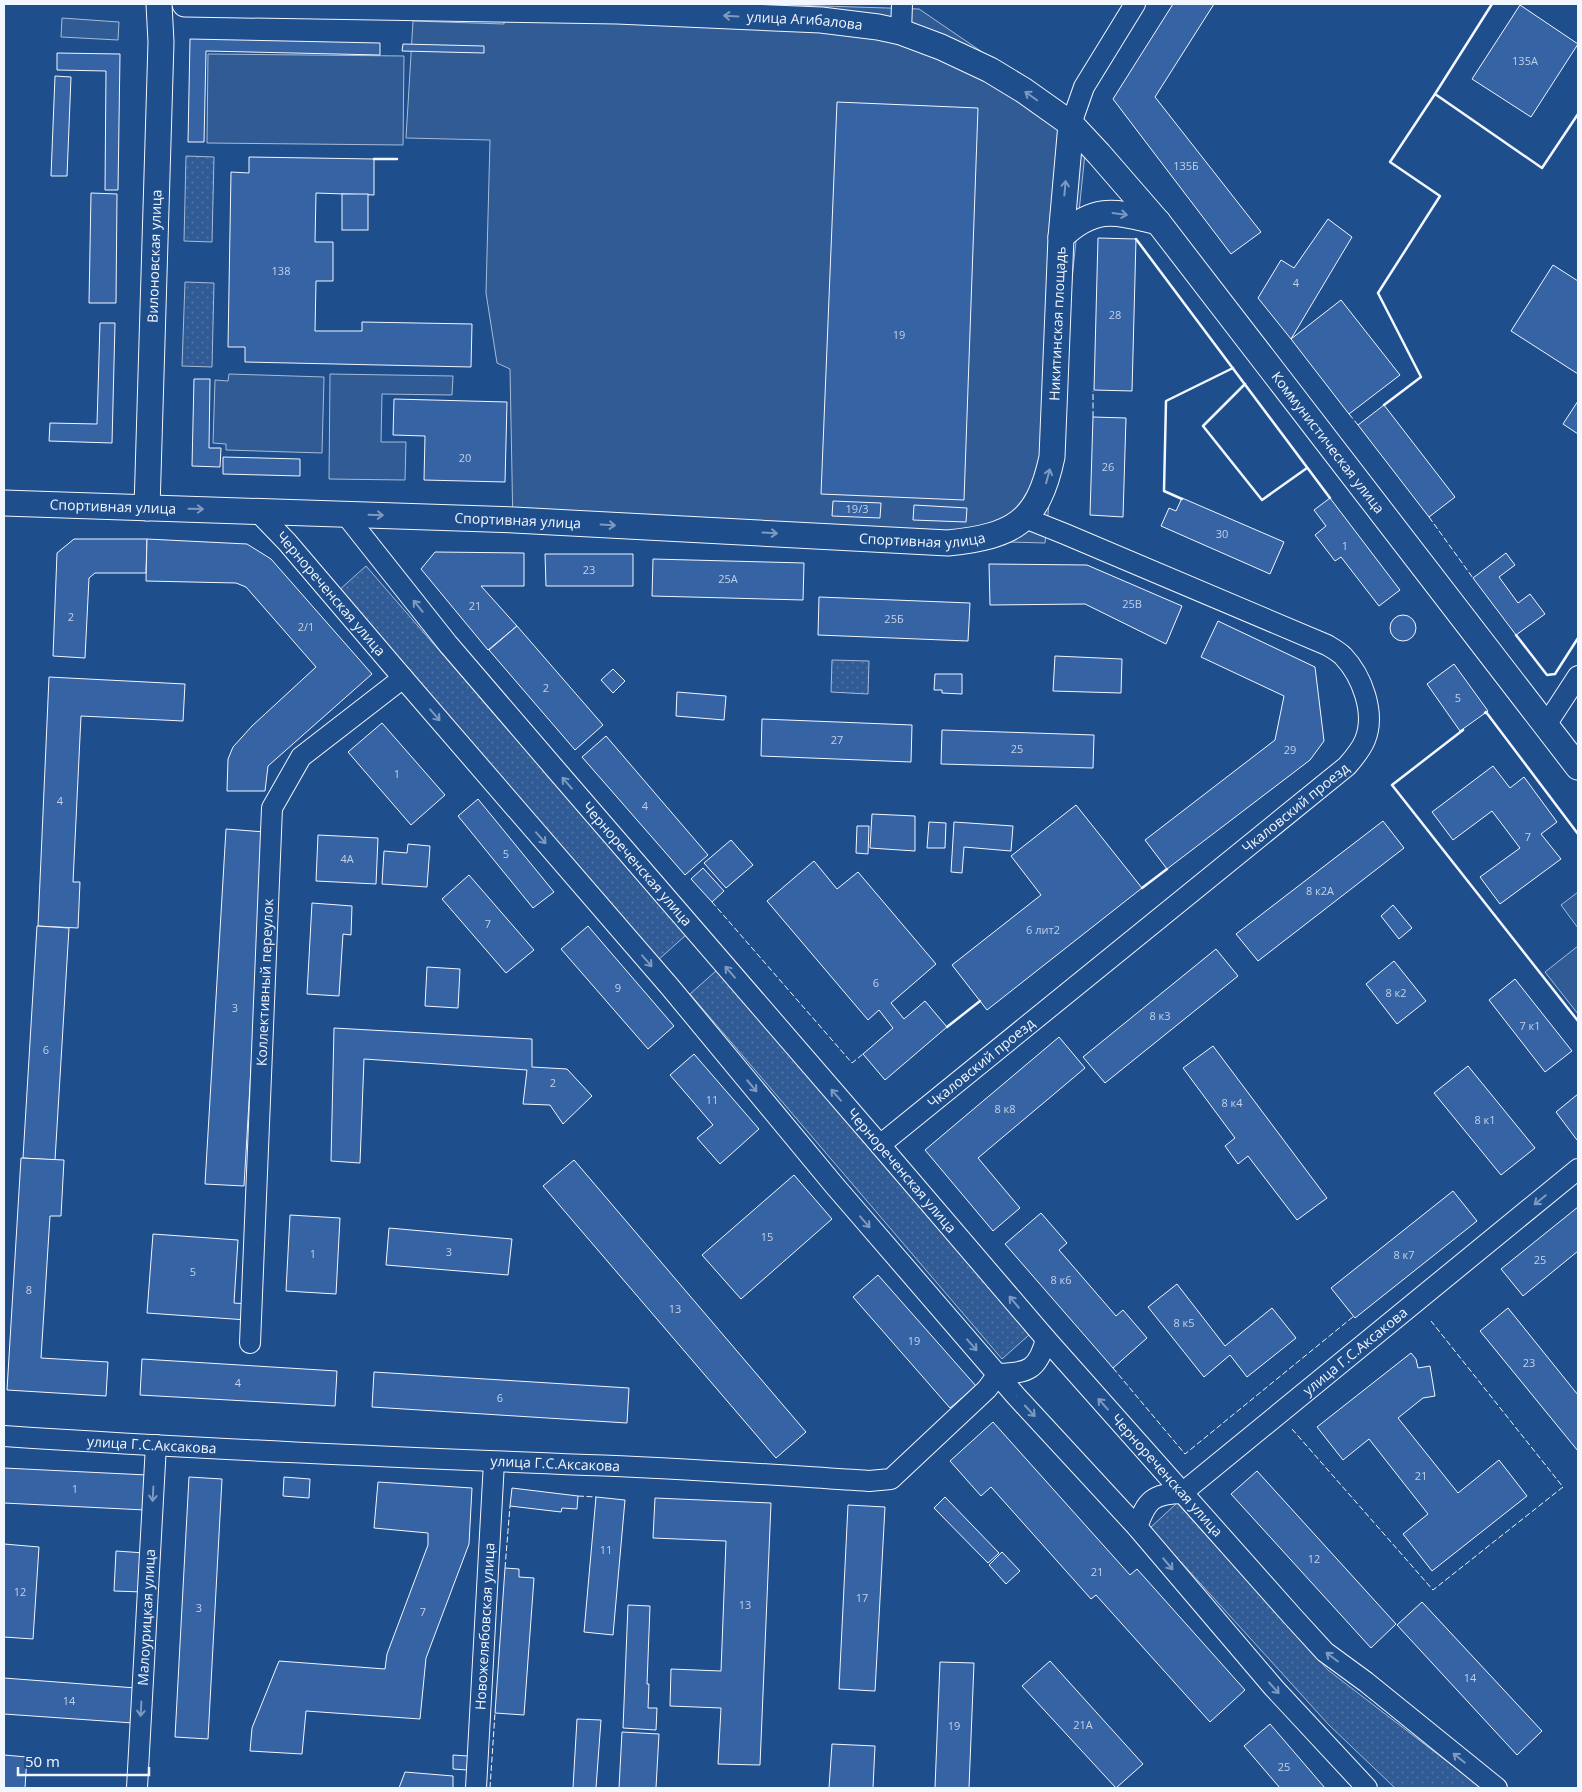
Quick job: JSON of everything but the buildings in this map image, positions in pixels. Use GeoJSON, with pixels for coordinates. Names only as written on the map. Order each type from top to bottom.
{"type":"FeatureCollection","features":[{"type":"Feature","properties":{"kind":"main road","name":"Вилоновская улица"},"geometry":{"type":"LineString","coordinates":[[147,508],[161,42],[159,4]]}},
{"type":"Feature","properties":{"kind":"main road","name":"улица Агибалова"},"geometry":{"type":"LineString","coordinates":[[185,4],[617,11],[821,20],[878,27],[901,32],[941,47],[990,70],[1023,90],[1071,124]]}},
{"type":"Feature","properties":{"kind":"main road","name":"Коммунистическая улица"},"geometry":{"type":"LineString","coordinates":[[1071,124],[1158,222],[1578,767]]}},
{"type":"Feature","properties":{"kind":"main road","name":"Никитинская площадь"},"geometry":{"type":"LineString","coordinates":[[1025,518],[1043,492],[1052,457],[1061,237],[1071,124]]}},
{"type":"Feature","properties":{"kind":"main road"},"geometry":{"type":"LineString","coordinates":[[1061,237],[1072,227],[1093,215],[1107,212],[1125,214],[1158,222]]}},
{"type":"Feature","properties":{"kind":"main road","name":"Спортивная улица"},"geometry":{"type":"LineString","coordinates":[[4,504],[514,520],[948,543],[981,539],[1025,518]]}},
{"type":"Feature","properties":{"kind":"street"},"geometry":{"type":"LineString","coordinates":[[901,32],[902,4]]}},
{"type":"Feature","properties":{"kind":"street"},"geometry":{"type":"LineString","coordinates":[[1071,124],[1084,87],[1135,4]]}},
{"type":"Feature","properties":{"kind":"street","name":"Чернореченская улица"},"geometry":{"type":"LineString","coordinates":[[257,511],[287,542],[670,987],[834,1185],[998,1374],[1137,1527],[1274,1688],[1367,1788]]}},
{"type":"Feature","properties":{"kind":"street","name":"Чернореченская улица"},"geometry":{"type":"LineString","coordinates":[[345,514],[448,644],[1046,1339],[1325,1652],[1497,1788]]}},
{"type":"Feature","properties":{"kind":"street","name":"Чкаловский проезд"},"geometry":{"type":"LineString","coordinates":[[880,1145],[1347,766],[1356,756],[1366,739],[1369,717],[1368,708],[1357,675],[1342,655],[1327,645],[1025,518]]}},
{"type":"Feature","properties":{"kind":"street"},"geometry":{"type":"LineString","coordinates":[[1546,725],[1578,676]]}},
{"type":"Feature","properties":{"kind":"street","name":"Коллективный переулок"},"geometry":{"type":"LineString","coordinates":[[250,1343],[272,808],[301,757],[403,678]]}},
{"type":"Feature","properties":{"kind":"street","name":"улица Г.С.Аксакова"},"geometry":{"type":"LineString","coordinates":[[1182,1493],[1578,1169]]}},
{"type":"Feature","properties":{"kind":"street"},"geometry":{"type":"LineString","coordinates":[[998,1374],[1019,1373],[1034,1367],[1042,1354],[1046,1339]]}},
{"type":"Feature","properties":{"kind":"street","name":"улица Г.С.Аксакова"},"geometry":{"type":"LineString","coordinates":[[4,1436],[156,1446],[622,1466],[869,1481],[891,1479],[987,1389],[998,1374]]}},
{"type":"Feature","properties":{"kind":"street","name":"Малоурицкая улица"},"geometry":{"type":"LineString","coordinates":[[137,1788],[156,1446]]}},
{"type":"Feature","properties":{"kind":"street","name":"Новожелябовская улица"},"geometry":{"type":"LineString","coordinates":[[476,1788],[494,1462]]}},
{"type":"Feature","properties":{"kind":"street"},"geometry":{"type":"LineString","coordinates":[[1137,1527],[1143,1511],[1151,1499],[1165,1493],[1182,1493]]}},
{"type":"Feature","properties":{"kind":"shaded area"},"geometry":{"type":"Polygon","coordinates":[[[504,4],[760,4],[919,9],[1088,124],[1045,543],[513,528],[510,369],[497,363],[486,293],[490,140],[406,138],[413,21],[504,24],[504,4]]]}},
{"type":"Feature","properties":{"kind":"shaded area"},"geometry":{"type":"Polygon","coordinates":[[[62,18],[119,22],[118,40],[61,37],[62,18]]]}},
{"type":"Feature","properties":{"kind":"shaded area"},"geometry":{"type":"Polygon","coordinates":[[[208,54],[404,56],[403,145],[207,143],[208,54]]]}},
{"type":"Feature","properties":{"kind":"shaded area"},"geometry":{"type":"Polygon","coordinates":[[[186,156],[214,157],[212,242],[184,241],[186,156]]]}},
{"type":"Feature","properties":{"kind":"shaded area"},"geometry":{"type":"Polygon","coordinates":[[[185,282],[214,283],[212,367],[182,366],[185,282]]]}},
{"type":"Feature","properties":{"kind":"shaded area"},"geometry":{"type":"Polygon","coordinates":[[[229,374],[324,377],[322,453],[226,450],[226,444],[213,443],[215,380],[228,381],[229,374]]]}},
{"type":"Feature","properties":{"kind":"shaded area"},"geometry":{"type":"Polygon","coordinates":[[[330,374],[453,376],[452,395],[382,394],[381,442],[406,442],[405,480],[329,479],[330,374]]]}},
{"type":"Feature","properties":{"kind":"shaded area"},"geometry":{"type":"Polygon","coordinates":[[[366,566],[686,935],[657,961],[337,592],[366,566]]]}},
{"type":"Feature","properties":{"kind":"shaded area"},"geometry":{"type":"Polygon","coordinates":[[[832,660],[869,661],[868,694],[831,692],[832,660]]]}},
{"type":"Feature","properties":{"kind":"shaded area"},"geometry":{"type":"Polygon","coordinates":[[[1578,892],[1578,928],[1561,905],[1578,892]]]}},
{"type":"Feature","properties":{"kind":"shaded area"},"geometry":{"type":"Polygon","coordinates":[[[1578,946],[1578,1014],[1545,972],[1578,946]]]}},
{"type":"Feature","properties":{"kind":"shaded area"},"geometry":{"type":"Polygon","coordinates":[[[717,970],[1029,1335],[1002,1359],[690,994],[717,970]]]}},
{"type":"Feature","properties":{"kind":"shaded area"},"geometry":{"type":"Polygon","coordinates":[[[1177,1503],[1328,1670],[1479,1786],[1479,1788],[1395,1788],[1329,1725],[1150,1528],[1177,1503]]]}},
{"type":"Feature","properties":{"kind":"fence"},"geometry":{"type":"LineString","coordinates":[[1093,391],[1093,417]]}},
{"type":"Feature","properties":{"kind":"fence"},"geometry":{"type":"LineString","coordinates":[[1349,414],[1358,425]]}},
{"type":"Feature","properties":{"kind":"fence"},"geometry":{"type":"LineString","coordinates":[[1429,517],[1473,578]]}},
{"type":"Feature","properties":{"kind":"fence"},"geometry":{"type":"LineString","coordinates":[[712,902],[852,1063],[863,1054]]}},
{"type":"Feature","properties":{"kind":"fence"},"geometry":{"type":"LineString","coordinates":[[1113,1368],[1185,1454],[1354,1316]]}},
{"type":"Feature","properties":{"kind":"fence"},"geometry":{"type":"LineString","coordinates":[[1292,1429],[1433,1590],[1563,1487],[1431,1321]]}},
{"type":"Feature","properties":{"kind":"fence"},"geometry":{"type":"LineString","coordinates":[[578,1496],[596,1497]]}},
{"type":"Feature","properties":{"kind":"fence"},"geometry":{"type":"LineString","coordinates":[[505,1568],[510,1506]]}},
{"type":"Feature","properties":{"kind":"fence"},"geometry":{"type":"LineString","coordinates":[[490,1788],[495,1713]]}},
{"type":"Feature","properties":{"kind":"wall"},"geometry":{"type":"LineString","coordinates":[[1435,94],[1492,4]]}},
{"type":"Feature","properties":{"kind":"wall"},"geometry":{"type":"LineString","coordinates":[[1384,405],[1421,377],[1378,293],[1440,196],[1390,162],[1435,94],[1542,168],[1578,114]]}},
{"type":"Feature","properties":{"kind":"wall"},"geometry":{"type":"LineString","coordinates":[[374,159],[397,159]]}},
{"type":"Feature","properties":{"kind":"wall"},"geometry":{"type":"LineString","coordinates":[[1136,239],[1330,498]]}},
{"type":"Feature","properties":{"kind":"wall"},"geometry":{"type":"LineString","coordinates":[[1182,499],[1164,491],[1166,401],[1233,368]]}},
{"type":"Feature","properties":{"kind":"wall"},"geometry":{"type":"LineString","coordinates":[[1245,384],[1203,426],[1262,500],[1307,468]]}},
{"type":"Feature","properties":{"kind":"wall"},"geometry":{"type":"LineString","coordinates":[[1516,635],[1547,675],[1555,674],[1578,638]]}},
{"type":"Feature","properties":{"kind":"wall"},"geometry":{"type":"LineString","coordinates":[[1485,713],[1578,834]]}},
{"type":"Feature","properties":{"kind":"wall"},"geometry":{"type":"LineString","coordinates":[[1463,730],[1392,785],[1578,1021]]}},
{"type":"Feature","properties":{"kind":"wall"},"geometry":{"type":"LineString","coordinates":[[1142,888],[1167,869]]}},
{"type":"Feature","properties":{"kind":"wall"},"geometry":{"type":"LineString","coordinates":[[947,1027],[980,1001]]}}]}
